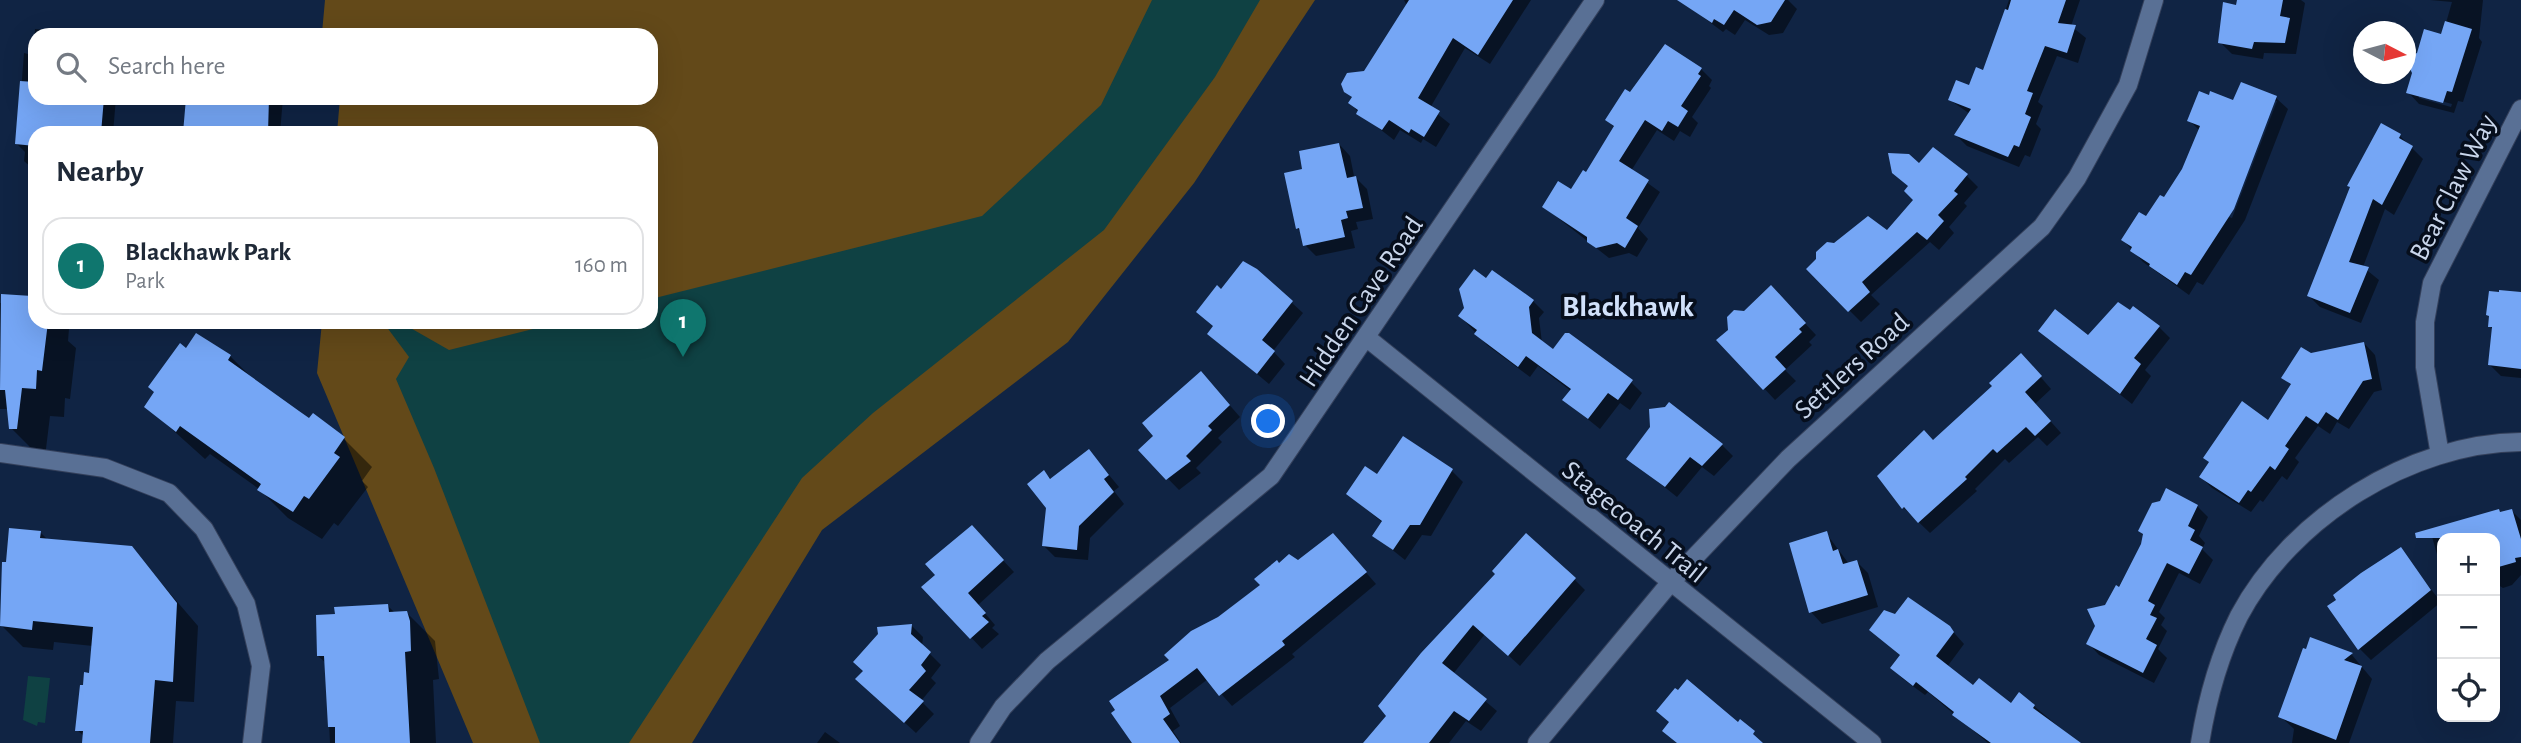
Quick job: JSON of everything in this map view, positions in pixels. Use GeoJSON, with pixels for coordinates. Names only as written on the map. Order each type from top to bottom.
{"type":"FeatureCollection","features":[{"type":"Feature","properties":{"kind":"street","name":"Hidden Cave Road"},"geometry":{"type":"LineString","coordinates":[[979,743],[1003,707],[1047,661],[1270,475],[1367,338],[1595,0]]}},
{"type":"Feature","properties":{"kind":"street","name":"Settlers Road"},"geometry":{"type":"LineString","coordinates":[[1537,743],[1670,583],[1788,459],[2042,227],[2077,178],[2128,85],[2154,0]]}},
{"type":"Feature","properties":{"kind":"street","name":"Bear Claw Way"},"geometry":{"type":"LineString","coordinates":[[2440,455],[2425,367],[2425,322],[2432,283],[2521,109]]}},
{"type":"Feature","properties":{"kind":"street","name":"Stagecoach Trail"},"geometry":{"type":"LineString","coordinates":[[1367,338],[1872,743]]}},
{"type":"Feature","properties":{"kind":"street"},"geometry":{"type":"LineString","coordinates":[[2200,743],[2222,657],[2240,615],[2272,570],[2309,528],[2357,493],[2402,468],[2440,455],[2504,442],[2521,442]]}},
{"type":"Feature","properties":{"kind":"street"},"geometry":{"type":"LineString","coordinates":[[0,453],[105,468],[169,493],[204,529],[246,604],[261,666],[252,743]]}},
{"type":"Feature","properties":{"kind":"shaded area"},"geometry":{"type":"Polygon","coordinates":[[[325,0],[1315,0],[1194,183],[1068,342],[822,530],[692,743],[473,743],[317,373],[321,329],[658,329],[658,126],[338,126],[339,105],[658,105],[658,28],[322,28],[325,0]]]}},
{"type":"Feature","properties":{"kind":"shaded area"},"geometry":{"type":"Polygon","coordinates":[[[1152,0],[1260,0],[1215,77],[1104,230],[873,413],[802,478],[629,743],[540,743],[434,468],[396,379],[409,357],[388,329],[412,329],[449,350],[533,329],[658,329],[658,297],[982,216],[1101,105],[1152,0]]]}},
{"type":"Feature","properties":{"kind":"shaded area"},"geometry":{"type":"Polygon","coordinates":[[[28,676],[50,678],[45,723],[38,722],[37,726],[23,720],[28,676]]]}},
{"type":"Feature","properties":{"kind":"building"},"geometry":{"type":"Polygon","coordinates":[[[1409,0],[1513,0],[1478,55],[1453,38],[1418,98],[1440,111],[1424,137],[1411,129],[1409,133],[1389,120],[1382,130],[1356,114],[1358,110],[1348,103],[1352,97],[1344,92],[1341,84],[1347,73],[1364,71],[1409,0]]]}},
{"type":"Feature","properties":{"kind":"building"},"geometry":{"type":"Polygon","coordinates":[[[1677,0],[1785,0],[1771,22],[1757,25],[1734,10],[1724,25],[1714,19],[1712,23],[1677,0]]]}},
{"type":"Feature","properties":{"kind":"building"},"geometry":{"type":"Polygon","coordinates":[[[2011,0],[2066,0],[2058,23],[2076,25],[2067,53],[2045,46],[2027,91],[2033,93],[2025,114],[2031,117],[2019,147],[2014,145],[2008,157],[1954,135],[1971,109],[1948,100],[1956,80],[1969,85],[1976,67],[1983,70],[2005,9],[2008,10],[2011,0]]]}},
{"type":"Feature","properties":{"kind":"building"},"geometry":{"type":"Polygon","coordinates":[[[2237,0],[2283,0],[2280,16],[2290,18],[2285,43],[2254,42],[2252,49],[2218,43],[2223,2],[2236,5],[2237,0]]]}},
{"type":"Feature","properties":{"kind":"building"},"geometry":{"type":"Polygon","coordinates":[[[2445,21],[2472,29],[2452,92],[2447,91],[2443,103],[2406,93],[2409,84],[2416,84],[2416,53],[2424,29],[2441,34],[2445,21]]]}},
{"type":"Feature","properties":{"kind":"building"},"geometry":{"type":"Polygon","coordinates":[[[1665,44],[1702,68],[1698,74],[1701,76],[1681,106],[1688,111],[1678,127],[1668,121],[1662,131],[1645,120],[1619,161],[1649,180],[1626,218],[1638,226],[1625,248],[1617,243],[1596,248],[1587,242],[1587,237],[1542,207],[1558,181],[1571,189],[1583,170],[1586,172],[1614,126],[1605,120],[1625,89],[1630,92],[1665,44]]]}},
{"type":"Feature","properties":{"kind":"building"},"geometry":{"type":"Polygon","coordinates":[[[20,81],[28,82],[28,105],[103,105],[102,126],[28,126],[28,145],[15,144],[20,81]]]}},
{"type":"Feature","properties":{"kind":"building"},"geometry":{"type":"Polygon","coordinates":[[[2241,82],[2277,96],[2234,209],[2191,275],[2185,272],[2177,285],[2130,251],[2132,247],[2121,240],[2139,212],[2146,216],[2160,195],[2164,197],[2182,169],[2200,126],[2187,121],[2199,91],[2209,95],[2210,91],[2233,100],[2241,82]]]}},
{"type":"Feature","properties":{"kind":"building"},"geometry":{"type":"Polygon","coordinates":[[[185,105],[269,105],[268,126],[184,126],[185,105]]]}},
{"type":"Feature","properties":{"kind":"building"},"geometry":{"type":"Polygon","coordinates":[[[2381,123],[2401,134],[2399,138],[2413,146],[2382,205],[2373,199],[2349,262],[2369,267],[2350,313],[2307,296],[2350,187],[2347,186],[2381,123]]]}},
{"type":"Feature","properties":{"kind":"building"},"geometry":{"type":"Polygon","coordinates":[[[1339,143],[1347,178],[1356,176],[1363,208],[1346,211],[1348,218],[1341,220],[1345,237],[1303,246],[1299,228],[1296,229],[1284,173],[1302,169],[1299,151],[1339,143]]]}},
{"type":"Feature","properties":{"kind":"building"},"geometry":{"type":"Polygon","coordinates":[[[1933,147],[1968,174],[1954,191],[1958,194],[1938,215],[1944,221],[1927,240],[1917,232],[1862,282],[1870,292],[1848,312],[1806,269],[1816,259],[1816,252],[1827,242],[1834,243],[1868,216],[1887,230],[1913,200],[1904,191],[1908,186],[1892,173],[1888,153],[1909,154],[1919,163],[1933,147]]]}},
{"type":"Feature","properties":{"kind":"building"},"geometry":{"type":"Polygon","coordinates":[[[1243,261],[1257,269],[1293,301],[1262,340],[1275,351],[1257,374],[1207,334],[1213,326],[1196,312],[1217,285],[1221,289],[1243,261]]]}},
{"type":"Feature","properties":{"kind":"building"},"geometry":{"type":"Polygon","coordinates":[[[1474,269],[1486,278],[1492,270],[1534,300],[1529,307],[1532,333],[1553,349],[1565,333],[1569,333],[1633,380],[1618,400],[1608,393],[1588,419],[1562,400],[1571,389],[1526,356],[1518,367],[1474,334],[1477,330],[1458,316],[1464,308],[1459,289],[1474,269]]]}},
{"type":"Feature","properties":{"kind":"building"},"geometry":{"type":"Polygon","coordinates":[[[1771,285],[1806,323],[1799,329],[1802,332],[1775,357],[1786,369],[1763,390],[1716,340],[1728,330],[1727,317],[1734,310],[1744,311],[1771,285]]]}},
{"type":"Feature","properties":{"kind":"building"},"geometry":{"type":"Polygon","coordinates":[[[2489,291],[2521,292],[2521,369],[2488,365],[2492,327],[2488,327],[2489,316],[2486,315],[2489,291]]]}},
{"type":"Feature","properties":{"kind":"building"},"geometry":{"type":"Polygon","coordinates":[[[1,294],[28,296],[28,329],[47,329],[42,371],[37,370],[36,389],[22,388],[17,429],[9,429],[5,390],[0,390],[1,294]]]}},
{"type":"Feature","properties":{"kind":"building"},"geometry":{"type":"Polygon","coordinates":[[[2118,302],[2130,310],[2133,306],[2160,326],[2134,358],[2141,364],[2120,394],[2038,331],[2055,309],[2088,335],[2118,302]]]}},
{"type":"Feature","properties":{"kind":"building"},"geometry":{"type":"Polygon","coordinates":[[[196,333],[231,355],[228,360],[309,418],[313,413],[345,437],[334,453],[340,457],[309,499],[304,496],[293,512],[257,490],[261,484],[180,426],[176,432],[144,407],[154,392],[148,387],[180,343],[186,348],[196,333]]]}},
{"type":"Feature","properties":{"kind":"building"},"geometry":{"type":"Polygon","coordinates":[[[2364,342],[2372,379],[2363,381],[2338,420],[2326,412],[2318,424],[2306,416],[2285,446],[2289,449],[2275,470],[2270,466],[2251,492],[2248,490],[2239,503],[2199,477],[2209,462],[2203,458],[2242,401],[2268,420],[2291,384],[2281,378],[2301,347],[2311,353],[2364,342]]]}},
{"type":"Feature","properties":{"kind":"building"},"geometry":{"type":"Polygon","coordinates":[[[2021,353],[2042,376],[2025,392],[2051,421],[2035,436],[2026,427],[1997,453],[1993,449],[1965,477],[1967,479],[1918,523],[1904,507],[1902,509],[1877,476],[1924,430],[1933,440],[1992,386],[1989,383],[2021,353]]]}},
{"type":"Feature","properties":{"kind":"building"},"geometry":{"type":"Polygon","coordinates":[[[1201,371],[1230,405],[1208,426],[1212,430],[1186,456],[1191,461],[1166,480],[1138,450],[1153,436],[1142,423],[1201,371]]]}},
{"type":"Feature","properties":{"kind":"building"},"geometry":{"type":"Polygon","coordinates":[[[1669,402],[1723,444],[1702,466],[1690,457],[1665,487],[1626,459],[1650,427],[1649,409],[1665,407],[1669,402]]]}},
{"type":"Feature","properties":{"kind":"building"},"geometry":{"type":"Polygon","coordinates":[[[1403,436],[1453,469],[1420,525],[1410,525],[1393,550],[1372,536],[1382,521],[1346,494],[1365,466],[1377,474],[1403,436]]]}},
{"type":"Feature","properties":{"kind":"building"},"geometry":{"type":"Polygon","coordinates":[[[1089,449],[1109,475],[1104,479],[1114,492],[1079,526],[1077,550],[1042,546],[1046,508],[1027,484],[1044,470],[1050,479],[1089,449]]]}},
{"type":"Feature","properties":{"kind":"building"},"geometry":{"type":"Polygon","coordinates":[[[2166,488],[2198,505],[2188,526],[2195,530],[2190,540],[2203,547],[2189,574],[2167,563],[2148,601],[2155,605],[2150,615],[2157,618],[2146,639],[2157,645],[2143,673],[2086,644],[2095,626],[2087,609],[2105,605],[2116,585],[2119,587],[2141,544],[2143,534],[2138,531],[2152,503],[2160,501],[2166,488]]]}},
{"type":"Feature","properties":{"kind":"building"},"geometry":{"type":"Polygon","coordinates":[[[2499,509],[2500,512],[2512,509],[2521,539],[2521,557],[2515,558],[2516,562],[2500,567],[2500,533],[2437,533],[2437,538],[2416,538],[2415,533],[2499,509]]]}},
{"type":"Feature","properties":{"kind":"building"},"geometry":{"type":"Polygon","coordinates":[[[972,525],[1004,560],[968,593],[986,613],[982,616],[989,622],[970,639],[921,587],[935,575],[925,564],[972,525]]]}},
{"type":"Feature","properties":{"kind":"building"},"geometry":{"type":"Polygon","coordinates":[[[9,528],[41,531],[40,538],[132,546],[177,603],[173,682],[155,680],[150,743],[82,743],[83,731],[75,731],[80,685],[83,685],[84,672],[89,673],[93,627],[33,621],[32,630],[0,626],[2,562],[6,562],[9,528]]]}},
{"type":"Feature","properties":{"kind":"building"},"geometry":{"type":"Polygon","coordinates":[[[1827,531],[1833,551],[1838,549],[1843,564],[1857,560],[1868,595],[1809,613],[1789,543],[1827,531]]]}},
{"type":"Feature","properties":{"kind":"building"},"geometry":{"type":"Polygon","coordinates":[[[1333,533],[1367,572],[1282,641],[1285,645],[1219,696],[1197,668],[1160,696],[1170,714],[1163,719],[1180,743],[1132,743],[1111,713],[1115,710],[1109,701],[1169,660],[1164,655],[1191,631],[1218,617],[1260,585],[1254,579],[1277,560],[1279,563],[1289,554],[1298,560],[1333,533]]]}},
{"type":"Feature","properties":{"kind":"building"},"geometry":{"type":"Polygon","coordinates":[[[1526,533],[1576,578],[1508,656],[1473,625],[1442,663],[1487,699],[1469,721],[1454,711],[1429,743],[1363,743],[1386,716],[1378,706],[1421,653],[1495,574],[1492,571],[1526,533]]]}},
{"type":"Feature","properties":{"kind":"building"},"geometry":{"type":"Polygon","coordinates":[[[2401,547],[2431,590],[2358,650],[2327,606],[2336,600],[2333,595],[2401,547]]]}},
{"type":"Feature","properties":{"kind":"building"},"geometry":{"type":"Polygon","coordinates":[[[1908,597],[1950,626],[1954,632],[1936,656],[1973,685],[1979,678],[2011,703],[2019,692],[2035,705],[2033,708],[2081,743],[1991,743],[1952,715],[1954,712],[1916,682],[1913,686],[1890,668],[1900,655],[1869,630],[1884,610],[1895,614],[1908,597]]]}},
{"type":"Feature","properties":{"kind":"building"},"geometry":{"type":"Polygon","coordinates":[[[388,604],[389,612],[407,611],[410,621],[411,651],[405,652],[410,743],[335,743],[335,727],[328,727],[324,656],[317,656],[316,615],[335,614],[334,607],[388,604]]]}},
{"type":"Feature","properties":{"kind":"building"},"geometry":{"type":"Polygon","coordinates":[[[912,624],[911,634],[931,652],[921,665],[926,671],[909,690],[924,701],[904,723],[855,679],[863,671],[853,662],[878,634],[877,627],[912,624]]]}},
{"type":"Feature","properties":{"kind":"building"},"geometry":{"type":"Polygon","coordinates":[[[2310,637],[2353,653],[2344,660],[2362,666],[2336,740],[2278,717],[2303,648],[2306,649],[2310,637]]]}},
{"type":"Feature","properties":{"kind":"building"},"geometry":{"type":"Polygon","coordinates":[[[1687,679],[1738,722],[1740,719],[1755,731],[1753,734],[1763,743],[1677,743],[1662,731],[1669,722],[1656,711],[1675,688],[1678,690],[1687,679]]]}},
{"type":"Feature","properties":{"kind":"place","name":"Blackhawk Park"},"geometry":{"type":"Point","coordinates":[683,357]}},
{"type":"Feature","properties":{"kind":"district","name":"Blackhawk"},"geometry":{"type":"Point","coordinates":[1628,306]}}]}
